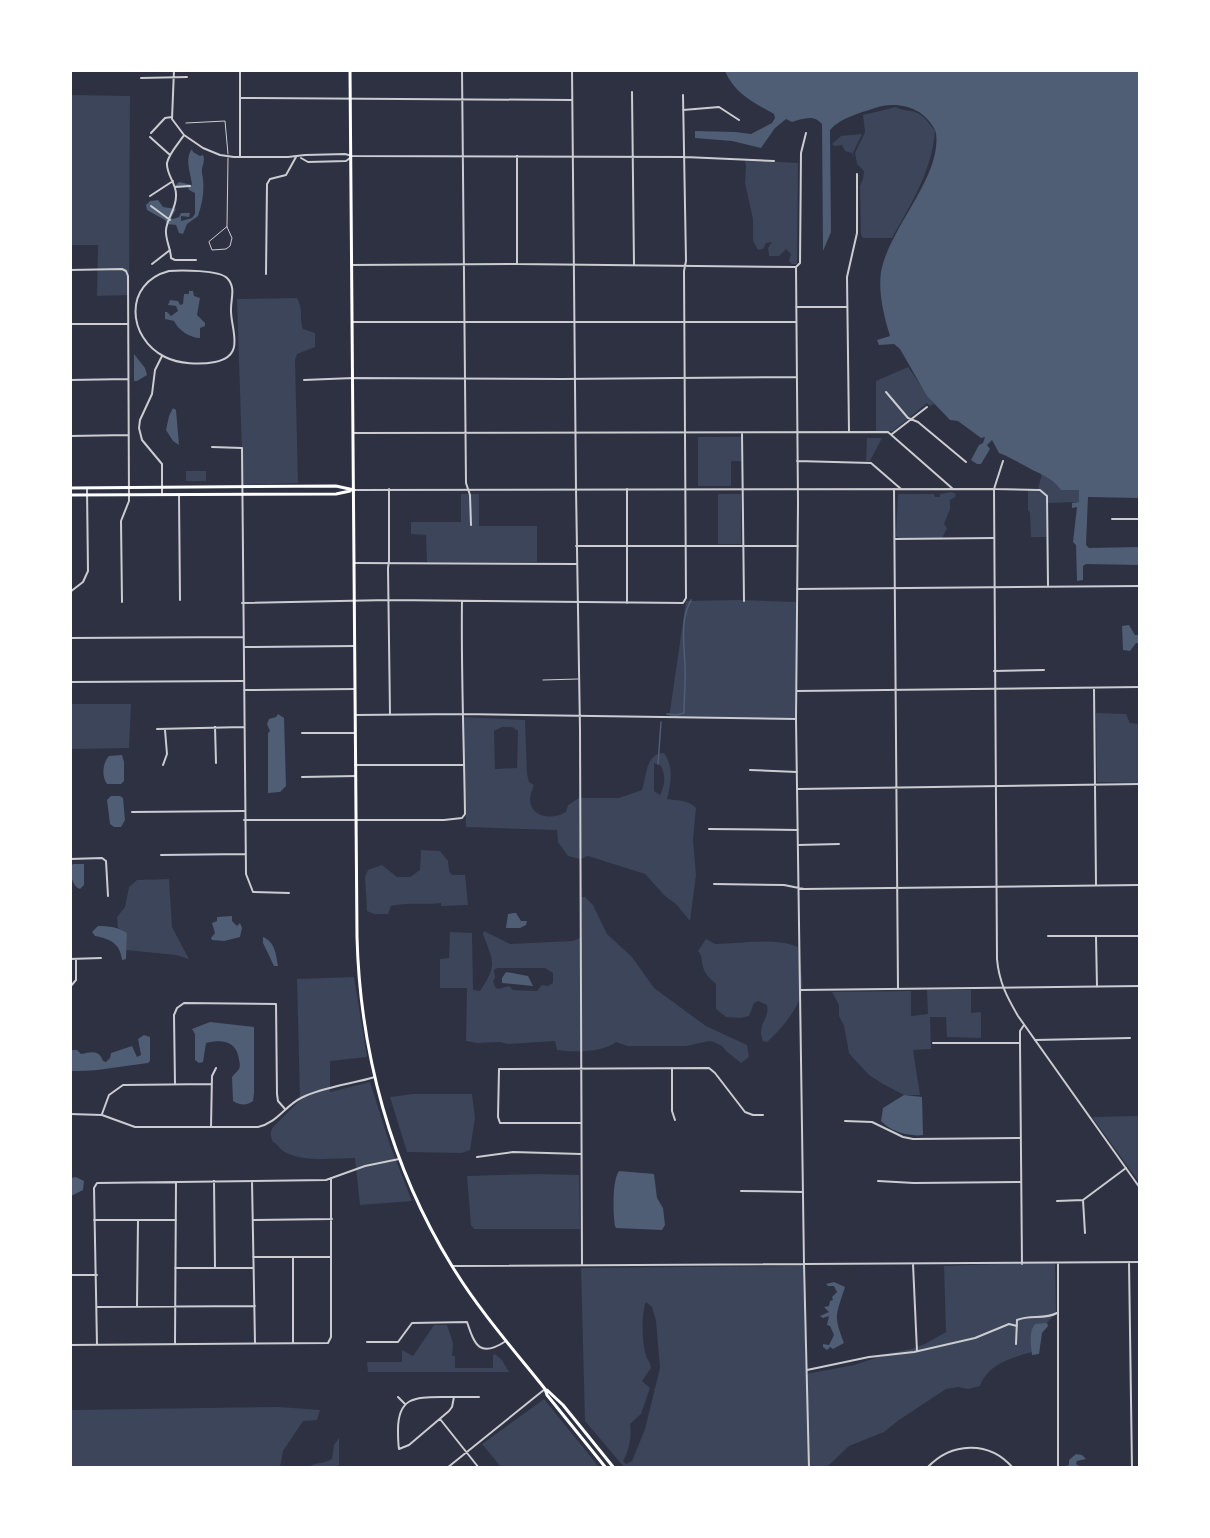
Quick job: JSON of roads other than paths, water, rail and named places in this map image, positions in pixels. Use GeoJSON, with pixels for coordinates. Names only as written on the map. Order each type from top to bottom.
{"type":"FeatureCollection","features":[{"type":"Feature","properties":{"kind":"main road"},"geometry":{"type":"LineString","coordinates":[[350,70],[358,967],[375,1077],[400,1159],[423,1212],[452,1266],[545,1389],[563,1405],[614,1467]]}},
{"type":"Feature","properties":{"kind":"main road"},"geometry":{"type":"LineString","coordinates":[[70,488],[336,486],[354,490]]}},
{"type":"Feature","properties":{"kind":"main road"},"geometry":{"type":"LineString","coordinates":[[70,495],[336,494],[354,490]]}},
{"type":"Feature","properties":{"kind":"main road"},"geometry":{"type":"LineString","coordinates":[[545,1389],[547,1395],[606,1467]]}},
{"type":"Feature","properties":{"kind":"street"},"geometry":{"type":"LineString","coordinates":[[174,70],[172,117],[175,125],[184,135],[203,148],[228,157],[345,154],[352,156],[685,157],[774,161]]}},
{"type":"Feature","properties":{"kind":"street"},"geometry":{"type":"LineString","coordinates":[[240,70],[240,157]]}},
{"type":"Feature","properties":{"kind":"street"},"geometry":{"type":"LineString","coordinates":[[462,70],[465,434],[466,483],[470,495],[471,525]]}},
{"type":"Feature","properties":{"kind":"street"},"geometry":{"type":"LineString","coordinates":[[572,70],[582,1265]]}},
{"type":"Feature","properties":{"kind":"street"},"geometry":{"type":"LineString","coordinates":[[141,78],[187,77]]}},
{"type":"Feature","properties":{"kind":"street"},"geometry":{"type":"LineString","coordinates":[[632,92],[634,266]]}},
{"type":"Feature","properties":{"kind":"street"},"geometry":{"type":"LineString","coordinates":[[242,603],[389,600],[683,603],[686,598],[686,546],[683,95]]}},
{"type":"Feature","properties":{"kind":"street"},"geometry":{"type":"LineString","coordinates":[[240,98],[572,100]]}},
{"type":"Feature","properties":{"kind":"street"},"geometry":{"type":"LineString","coordinates":[[683,110],[701,110],[719,106],[739,120]]}},
{"type":"Feature","properties":{"kind":"street"},"geometry":{"type":"LineString","coordinates":[[170,155],[150,135],[165,118],[172,117]]}},
{"type":"Feature","properties":{"kind":"street"},"geometry":{"type":"LineString","coordinates":[[806,133],[801,153],[800,263],[796,267],[798,489],[796,719],[809,1467]]}},
{"type":"Feature","properties":{"kind":"street"},"geometry":{"type":"LineString","coordinates":[[184,135],[170,155],[168,169],[175,187],[175,206],[166,233],[171,258],[196,260]]}},
{"type":"Feature","properties":{"kind":"street"},"geometry":{"type":"LineString","coordinates":[[298,157],[308,162],[339,162],[346,161],[352,156]]}},
{"type":"Feature","properties":{"kind":"street"},"geometry":{"type":"LineString","coordinates":[[517,156],[517,264]]}},
{"type":"Feature","properties":{"kind":"street"},"geometry":{"type":"LineString","coordinates":[[266,274],[266,185],[270,179],[286,175],[298,157]]}},
{"type":"Feature","properties":{"kind":"street"},"geometry":{"type":"LineString","coordinates":[[849,432],[848,269],[857,232],[857,174]]}},
{"type":"Feature","properties":{"kind":"street"},"geometry":{"type":"LineString","coordinates":[[150,196],[173,181]]}},
{"type":"Feature","properties":{"kind":"street"},"geometry":{"type":"LineString","coordinates":[[175,187],[190,186]]}},
{"type":"Feature","properties":{"kind":"street"},"geometry":{"type":"LineString","coordinates":[[151,206],[170,220]]}},
{"type":"Feature","properties":{"kind":"street"},"geometry":{"type":"LineString","coordinates":[[152,264],[170,250]]}},
{"type":"Feature","properties":{"kind":"street"},"geometry":{"type":"LineString","coordinates":[[352,265],[796,267]]}},
{"type":"Feature","properties":{"kind":"street"},"geometry":{"type":"LineString","coordinates":[[70,270],[125,270],[128,276],[129,495],[128,505],[121,521],[122,602]]}},
{"type":"Feature","properties":{"kind":"street"},"geometry":{"type":"LineString","coordinates":[[174,271],[217,273],[225,276],[233,289],[230,310],[236,337],[232,351],[220,360],[209,363],[178,361],[162,356],[145,338],[137,322],[136,302],[142,287],[155,276],[174,271]]}},
{"type":"Feature","properties":{"kind":"street"},"geometry":{"type":"LineString","coordinates":[[796,308],[848,307]]}},
{"type":"Feature","properties":{"kind":"street"},"geometry":{"type":"LineString","coordinates":[[352,322],[796,322]]}},
{"type":"Feature","properties":{"kind":"street"},"geometry":{"type":"LineString","coordinates":[[70,324],[128,324]]}},
{"type":"Feature","properties":{"kind":"street"},"geometry":{"type":"LineString","coordinates":[[162,356],[155,370],[152,394],[140,420],[139,428],[143,442],[162,464],[162,495]]}},
{"type":"Feature","properties":{"kind":"street"},"geometry":{"type":"LineString","coordinates":[[304,380],[796,377]]}},
{"type":"Feature","properties":{"kind":"street"},"geometry":{"type":"LineString","coordinates":[[70,380],[128,379]]}},
{"type":"Feature","properties":{"kind":"street"},"geometry":{"type":"LineString","coordinates":[[886,392],[908,418],[912,418],[966,462]]}},
{"type":"Feature","properties":{"kind":"street"},"geometry":{"type":"LineString","coordinates":[[892,434],[927,407]]}},
{"type":"Feature","properties":{"kind":"street"},"geometry":{"type":"LineString","coordinates":[[353,434],[888,432],[954,489]]}},
{"type":"Feature","properties":{"kind":"street"},"geometry":{"type":"LineString","coordinates":[[742,433],[744,601]]}},
{"type":"Feature","properties":{"kind":"street"},"geometry":{"type":"LineString","coordinates":[[70,436],[128,435]]}},
{"type":"Feature","properties":{"kind":"street"},"geometry":{"type":"LineString","coordinates":[[212,447],[242,448],[246,874],[253,892],[290,893]]}},
{"type":"Feature","properties":{"kind":"street"},"geometry":{"type":"LineString","coordinates":[[797,461],[871,463],[901,489]]}},
{"type":"Feature","properties":{"kind":"street"},"geometry":{"type":"LineString","coordinates":[[1003,461],[994,489],[997,959],[1002,988],[1024,1025],[1140,1188]]}},
{"type":"Feature","properties":{"kind":"street"},"geometry":{"type":"LineString","coordinates":[[70,592],[83,582],[88,571],[87,488]]}},
{"type":"Feature","properties":{"kind":"street"},"geometry":{"type":"LineString","coordinates":[[389,489],[390,715]]}},
{"type":"Feature","properties":{"kind":"street"},"geometry":{"type":"LineString","coordinates":[[627,489],[627,604]]}},
{"type":"Feature","properties":{"kind":"street"},"geometry":{"type":"LineString","coordinates":[[894,489],[898,989]]}},
{"type":"Feature","properties":{"kind":"street"},"geometry":{"type":"LineString","coordinates":[[354,490],[1040,490],[1047,496],[1048,586]]}},
{"type":"Feature","properties":{"kind":"street"},"geometry":{"type":"LineString","coordinates":[[179,495],[180,600]]}},
{"type":"Feature","properties":{"kind":"street"},"geometry":{"type":"LineString","coordinates":[[1112,519],[1140,519]]}},
{"type":"Feature","properties":{"kind":"street"},"geometry":{"type":"LineString","coordinates":[[895,539],[994,538]]}},
{"type":"Feature","properties":{"kind":"street"},"geometry":{"type":"LineString","coordinates":[[576,546],[798,546]]}},
{"type":"Feature","properties":{"kind":"street"},"geometry":{"type":"LineString","coordinates":[[355,563],[577,564]]}},
{"type":"Feature","properties":{"kind":"street"},"geometry":{"type":"LineString","coordinates":[[797,589],[1140,586]]}},
{"type":"Feature","properties":{"kind":"street"},"geometry":{"type":"LineString","coordinates":[[244,820],[444,820],[459,819],[464,816],[462,601]]}},
{"type":"Feature","properties":{"kind":"street"},"geometry":{"type":"LineString","coordinates":[[70,638],[243,638]]}},
{"type":"Feature","properties":{"kind":"street"},"geometry":{"type":"LineString","coordinates":[[243,647],[355,646]]}},
{"type":"Feature","properties":{"kind":"street"},"geometry":{"type":"LineString","coordinates":[[994,671],[1044,670]]}},
{"type":"Feature","properties":{"kind":"street"},"geometry":{"type":"LineString","coordinates":[[70,682],[243,681]]}},
{"type":"Feature","properties":{"kind":"street"},"geometry":{"type":"LineString","coordinates":[[797,691],[1140,687]]}},
{"type":"Feature","properties":{"kind":"street"},"geometry":{"type":"LineString","coordinates":[[1094,688],[1096,885]]}},
{"type":"Feature","properties":{"kind":"street"},"geometry":{"type":"LineString","coordinates":[[243,690],[355,689]]}},
{"type":"Feature","properties":{"kind":"street"},"geometry":{"type":"LineString","coordinates":[[355,715],[462,714],[796,719]]}},
{"type":"Feature","properties":{"kind":"street"},"geometry":{"type":"LineString","coordinates":[[215,727],[216,763]]}},
{"type":"Feature","properties":{"kind":"street"},"geometry":{"type":"LineString","coordinates":[[157,729],[244,727]]}},
{"type":"Feature","properties":{"kind":"street"},"geometry":{"type":"LineString","coordinates":[[163,765],[166,754],[165,730]]}},
{"type":"Feature","properties":{"kind":"street"},"geometry":{"type":"LineString","coordinates":[[302,733],[355,732]]}},
{"type":"Feature","properties":{"kind":"street"},"geometry":{"type":"LineString","coordinates":[[355,765],[464,765]]}},
{"type":"Feature","properties":{"kind":"street"},"geometry":{"type":"LineString","coordinates":[[750,770],[797,772]]}},
{"type":"Feature","properties":{"kind":"street"},"geometry":{"type":"LineString","coordinates":[[302,777],[356,776]]}},
{"type":"Feature","properties":{"kind":"street"},"geometry":{"type":"LineString","coordinates":[[798,789],[1140,784]]}},
{"type":"Feature","properties":{"kind":"street"},"geometry":{"type":"LineString","coordinates":[[132,812],[244,811]]}},
{"type":"Feature","properties":{"kind":"street"},"geometry":{"type":"LineString","coordinates":[[709,829],[798,830]]}},
{"type":"Feature","properties":{"kind":"street"},"geometry":{"type":"LineString","coordinates":[[798,845],[839,844]]}},
{"type":"Feature","properties":{"kind":"street"},"geometry":{"type":"LineString","coordinates":[[161,855],[245,854]]}},
{"type":"Feature","properties":{"kind":"street"},"geometry":{"type":"LineString","coordinates":[[70,859],[102,858],[106,861],[108,896]]}},
{"type":"Feature","properties":{"kind":"street"},"geometry":{"type":"LineString","coordinates":[[714,884],[798,886],[804,889],[1140,885]]}},
{"type":"Feature","properties":{"kind":"street"},"geometry":{"type":"LineString","coordinates":[[1047,936],[1140,936]]}},
{"type":"Feature","properties":{"kind":"street"},"geometry":{"type":"LineString","coordinates":[[1096,936],[1097,987]]}},
{"type":"Feature","properties":{"kind":"street"},"geometry":{"type":"LineString","coordinates":[[70,959],[101,958]]}},
{"type":"Feature","properties":{"kind":"street"},"geometry":{"type":"LineString","coordinates":[[70,987],[76,980],[76,959]]}},
{"type":"Feature","properties":{"kind":"street"},"geometry":{"type":"LineString","coordinates":[[800,990],[1140,986]]}},
{"type":"Feature","properties":{"kind":"street"},"geometry":{"type":"LineString","coordinates":[[174,1084],[174,1015],[178,1006],[184,1003],[276,1004],[277,1094],[285,1109]]}},
{"type":"Feature","properties":{"kind":"street"},"geometry":{"type":"LineString","coordinates":[[1023,1264],[1020,1031],[1024,1025]]}},
{"type":"Feature","properties":{"kind":"street"},"geometry":{"type":"LineString","coordinates":[[1035,1040],[1130,1038]]}},
{"type":"Feature","properties":{"kind":"street"},"geometry":{"type":"LineString","coordinates":[[933,1043],[1020,1043]]}},
{"type":"Feature","properties":{"kind":"street"},"geometry":{"type":"LineString","coordinates":[[212,1127],[211,1084],[216,1068]]}},
{"type":"Feature","properties":{"kind":"street"},"geometry":{"type":"LineString","coordinates":[[672,1068],[672,1112],[675,1120]]}},
{"type":"Feature","properties":{"kind":"street"},"geometry":{"type":"LineString","coordinates":[[581,1123],[500,1123],[499,1069],[711,1069],[745,1112],[763,1115]]}},
{"type":"Feature","properties":{"kind":"street"},"geometry":{"type":"LineString","coordinates":[[70,1114],[102,1115],[135,1127],[263,1126],[275,1120],[285,1109],[303,1097],[375,1077]]}},
{"type":"Feature","properties":{"kind":"street"},"geometry":{"type":"LineString","coordinates":[[102,1115],[107,1098],[121,1086],[211,1084]]}},
{"type":"Feature","properties":{"kind":"street"},"geometry":{"type":"LineString","coordinates":[[845,1121],[872,1122],[903,1137],[913,1139],[1020,1138]]}},
{"type":"Feature","properties":{"kind":"street"},"geometry":{"type":"LineString","coordinates":[[477,1157],[513,1152],[581,1154]]}},
{"type":"Feature","properties":{"kind":"street"},"geometry":{"type":"LineString","coordinates":[[97,1345],[94,1188],[97,1183],[317,1181],[365,1166],[400,1159]]}},
{"type":"Feature","properties":{"kind":"street"},"geometry":{"type":"LineString","coordinates":[[1057,1201],[1083,1200],[1126,1168]]}},
{"type":"Feature","properties":{"kind":"street"},"geometry":{"type":"LineString","coordinates":[[70,1345],[326,1343],[331,1340],[331,1178]]}},
{"type":"Feature","properties":{"kind":"street"},"geometry":{"type":"LineString","coordinates":[[878,1180],[914,1183],[1022,1182]]}},
{"type":"Feature","properties":{"kind":"street"},"geometry":{"type":"LineString","coordinates":[[214,1181],[215,1268]]}},
{"type":"Feature","properties":{"kind":"street"},"geometry":{"type":"LineString","coordinates":[[252,1181],[255,1344]]}},
{"type":"Feature","properties":{"kind":"street"},"geometry":{"type":"LineString","coordinates":[[175,1344],[176,1182]]}},
{"type":"Feature","properties":{"kind":"street"},"geometry":{"type":"LineString","coordinates":[[741,1191],[803,1192]]}},
{"type":"Feature","properties":{"kind":"street"},"geometry":{"type":"LineString","coordinates":[[1083,1200],[1085,1233]]}},
{"type":"Feature","properties":{"kind":"street"},"geometry":{"type":"LineString","coordinates":[[253,1220],[332,1219]]}},
{"type":"Feature","properties":{"kind":"street"},"geometry":{"type":"LineString","coordinates":[[94,1220],[177,1220]]}},
{"type":"Feature","properties":{"kind":"street"},"geometry":{"type":"LineString","coordinates":[[137,1306],[138,1220]]}},
{"type":"Feature","properties":{"kind":"street"},"geometry":{"type":"LineString","coordinates":[[253,1257],[331,1257]]}},
{"type":"Feature","properties":{"kind":"street"},"geometry":{"type":"LineString","coordinates":[[293,1257],[293,1343]]}},
{"type":"Feature","properties":{"kind":"street"},"geometry":{"type":"LineString","coordinates":[[1129,1262],[1132,1467]]}},
{"type":"Feature","properties":{"kind":"street"},"geometry":{"type":"LineString","coordinates":[[452,1266],[1140,1262]]}},
{"type":"Feature","properties":{"kind":"street"},"geometry":{"type":"LineString","coordinates":[[1058,1263],[1058,1467]]}},
{"type":"Feature","properties":{"kind":"street"},"geometry":{"type":"LineString","coordinates":[[914,1264],[917,1351]]}},
{"type":"Feature","properties":{"kind":"street"},"geometry":{"type":"LineString","coordinates":[[175,1268],[253,1268]]}},
{"type":"Feature","properties":{"kind":"street"},"geometry":{"type":"LineString","coordinates":[[70,1275],[97,1275]]}},
{"type":"Feature","properties":{"kind":"street"},"geometry":{"type":"LineString","coordinates":[[97,1306],[255,1306]]}},
{"type":"Feature","properties":{"kind":"street"},"geometry":{"type":"LineString","coordinates":[[1016,1344],[1017,1320],[1024,1317],[1045,1318],[1059,1313]]}},
{"type":"Feature","properties":{"kind":"street"},"geometry":{"type":"LineString","coordinates":[[367,1342],[398,1342],[412,1323],[467,1322],[475,1345],[480,1348],[495,1348],[506,1340]]}},
{"type":"Feature","properties":{"kind":"street"},"geometry":{"type":"LineString","coordinates":[[806,1370],[869,1357],[917,1351],[975,1338],[1009,1324],[1017,1326]]}},
{"type":"Feature","properties":{"kind":"street"},"geometry":{"type":"LineString","coordinates":[[447,1467],[545,1389]]}},
{"type":"Feature","properties":{"kind":"street"},"geometry":{"type":"LineString","coordinates":[[398,1397],[405,1404]]}},
{"type":"Feature","properties":{"kind":"street"},"geometry":{"type":"LineString","coordinates":[[454,1397],[451,1410],[409,1445],[399,1449],[398,1419],[405,1404],[418,1397],[454,1397],[479,1397]]}},
{"type":"Feature","properties":{"kind":"street"},"geometry":{"type":"LineString","coordinates":[[440,1419],[479,1467]]}},
{"type":"Feature","properties":{"kind":"street"},"geometry":{"type":"LineString","coordinates":[[927,1467],[950,1450],[972,1447],[991,1451],[1013,1467]]}},
{"type":"Feature","properties":{"kind":"lane"},"geometry":{"type":"LineString","coordinates":[[186,123],[225,121],[228,157],[227,227],[232,238],[230,246],[226,249],[212,250],[209,242],[227,227]]}},
{"type":"Feature","properties":{"kind":"lane"},"geometry":{"type":"LineString","coordinates":[[543,680],[578,679]]}},
{"type":"Feature","properties":{"kind":"waterway"},"geometry":{"type":"LineString","coordinates":[[667,714],[684,713],[684,623],[691,600]]}},
{"type":"Feature","properties":{"kind":"waterway"},"geometry":{"type":"LineString","coordinates":[[658,764],[661,722]]}}]}
